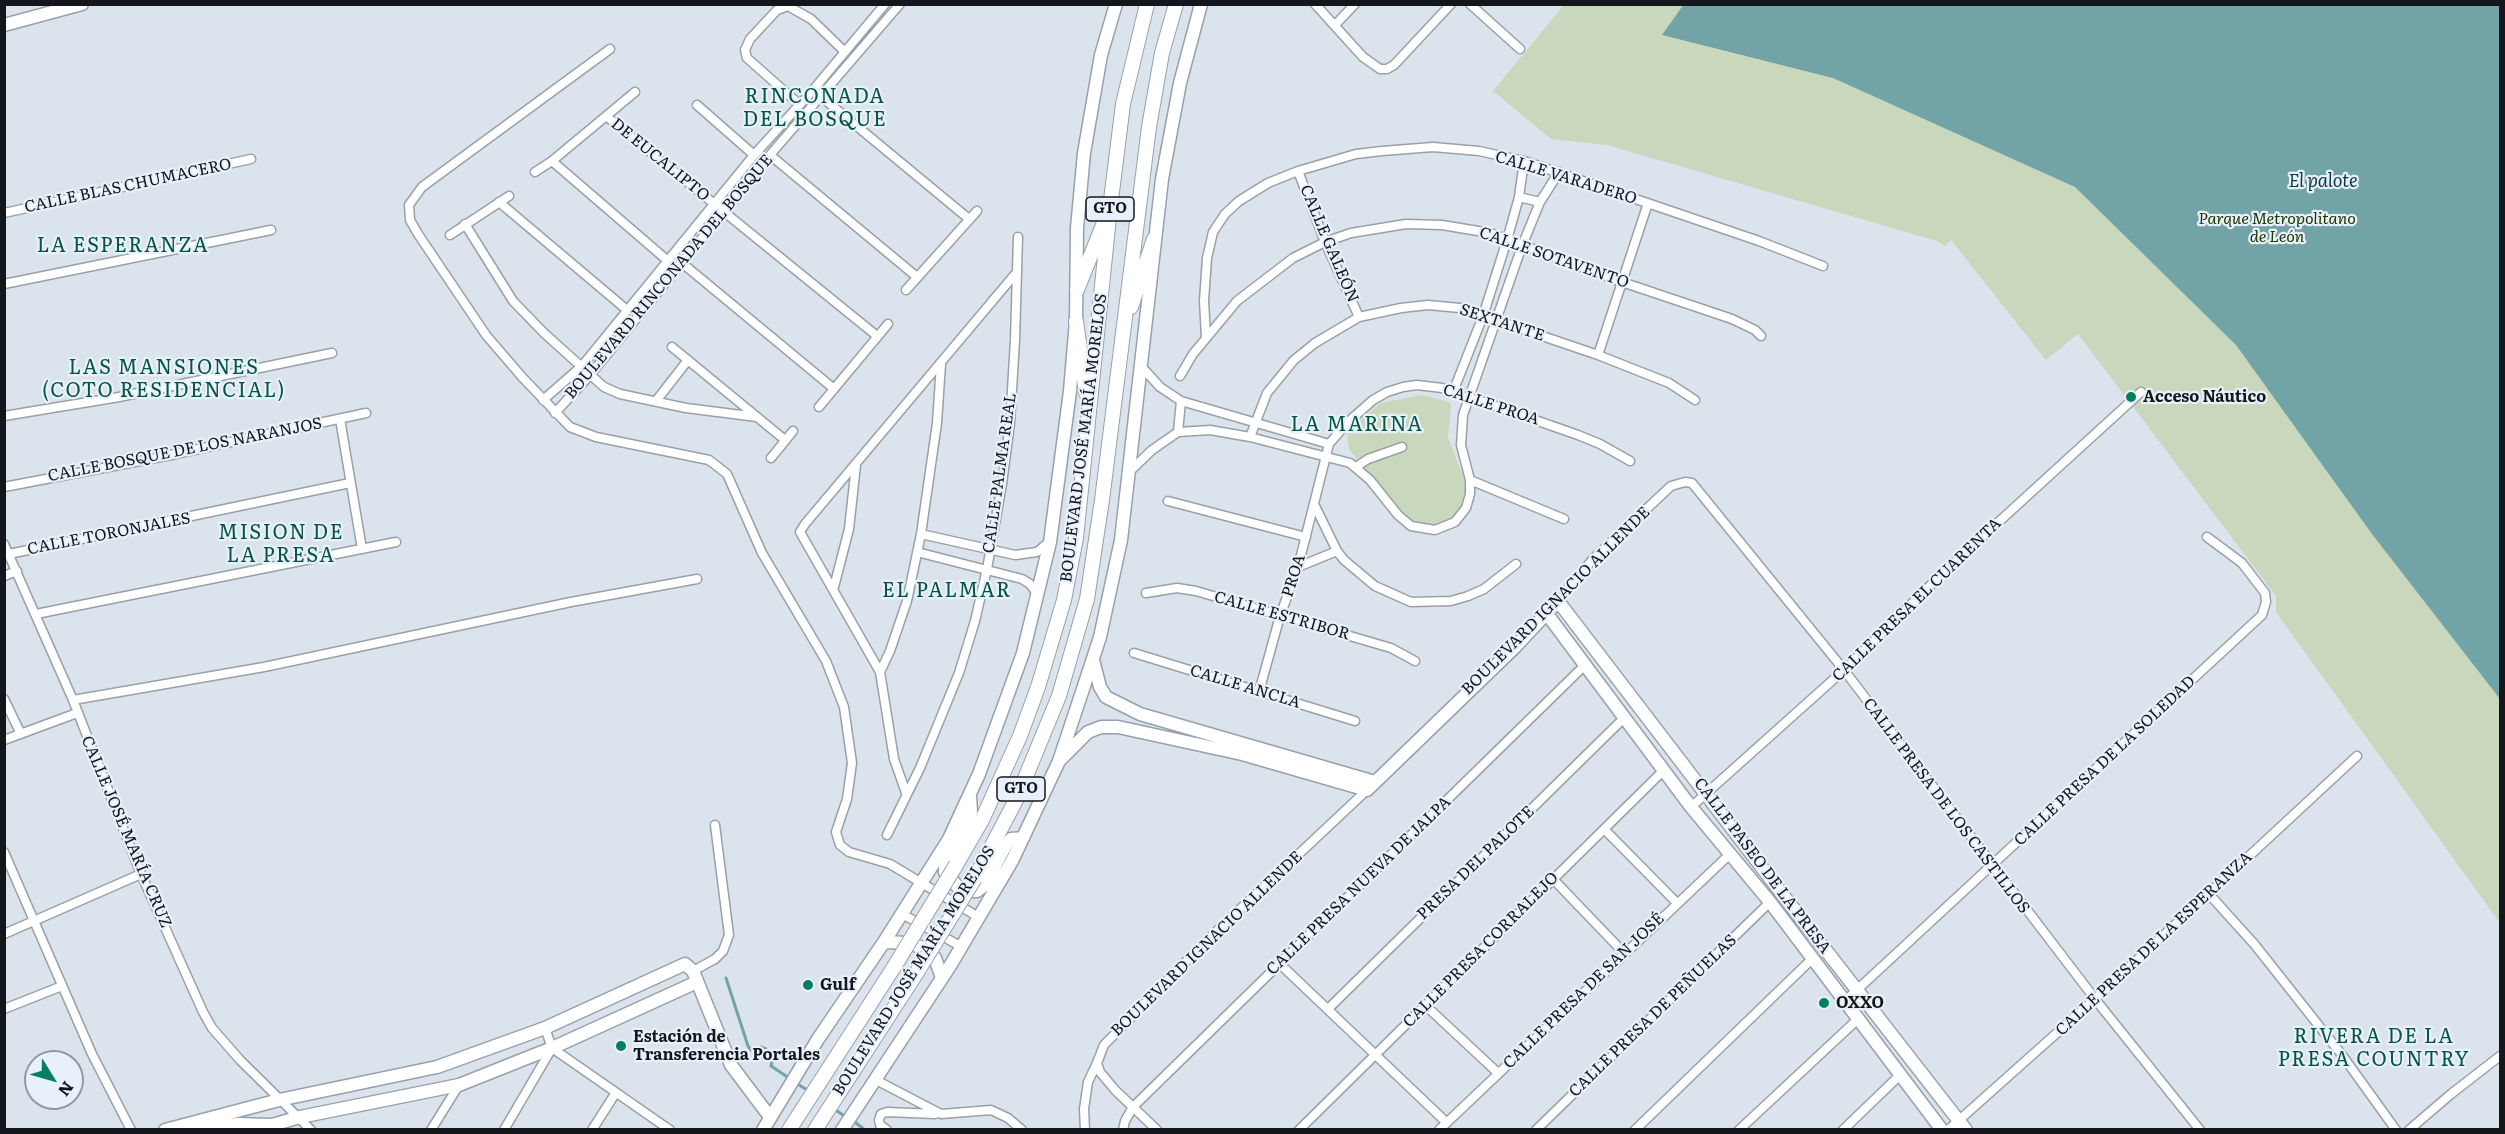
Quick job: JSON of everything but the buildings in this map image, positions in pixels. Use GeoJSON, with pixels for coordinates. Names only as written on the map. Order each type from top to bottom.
{"type":"FeatureCollection","features":[{"type":"Feature","properties":{"kind":"main road","name":"BOULEVARD JOSÉ MARÍA MORELOS"},"geometry":{"type":"LineString","coordinates":[[815,1130],[975,878],[1017,798],[1059,696],[1087,599],[1149,127],[1162,53],[1176,4]]}},
{"type":"Feature","properties":{"kind":"main road","name":"BOULEVARD JOSÉ MARÍA MORELOS"},"geometry":{"type":"LineString","coordinates":[[789,1130],[927,917],[982,820],[1020,736],[1057,628],[1071,568],[1090,416],[1110,208],[1124,104],[1147,6]]}},
{"type":"Feature","properties":{"kind":"main road"},"geometry":{"type":"LineString","coordinates":[[1077,290],[1110,208]]}},
{"type":"Feature","properties":{"kind":"main road"},"geometry":{"type":"LineString","coordinates":[[1122,335],[1154,239]]}},
{"type":"Feature","properties":{"kind":"main road"},"geometry":{"type":"LineString","coordinates":[[1076,321],[1090,416]]}},
{"type":"Feature","properties":{"kind":"street"},"geometry":{"type":"LineString","coordinates":[[4,25],[82,4]]}},
{"type":"Feature","properties":{"kind":"street","name":"BOULEVARD RINCONADA DEL BOSQUE"},"geometry":{"type":"LineString","coordinates":[[543,400],[582,366],[754,155],[813,90],[885,4]]}},
{"type":"Feature","properties":{"kind":"street","name":"BOULEVARD RINCONADA DEL BOSQUE"},"geometry":{"type":"LineString","coordinates":[[555,413],[590,375],[770,155],[900,4]]}},
{"type":"Feature","properties":{"kind":"street","name":"BOULEVARD JOSÉ MARÍA MORELOS"},"geometry":{"type":"LineString","coordinates":[[763,1130],[811,1050],[923,883],[949,839],[970,796],[1023,653],[1050,542],[1076,321],[1077,228],[1084,153],[1101,55],[1116,4]]}},
{"type":"Feature","properties":{"kind":"street"},"geometry":{"type":"LineString","coordinates":[[843,1128],[980,918],[1023,838],[1059,761],[1093,659],[1121,540],[1154,239],[1172,119],[1201,4]]}},
{"type":"Feature","properties":{"kind":"street"},"geometry":{"type":"LineString","coordinates":[[1315,4],[1374,66],[1387,69],[1394,65],[1451,4]]}},
{"type":"Feature","properties":{"kind":"street"},"geometry":{"type":"LineString","coordinates":[[1335,25],[1355,4]]}},
{"type":"Feature","properties":{"kind":"street"},"geometry":{"type":"LineString","coordinates":[[1470,4],[1521,50]]}},
{"type":"Feature","properties":{"kind":"street"},"geometry":{"type":"LineString","coordinates":[[799,104],[747,58],[745,50],[750,39],[777,10],[788,6],[811,20],[845,52]]}},
{"type":"Feature","properties":{"kind":"street"},"geometry":{"type":"LineString","coordinates":[[610,49],[431,179],[416,193],[409,205],[410,219],[461,301],[486,335],[570,427],[587,435],[709,460],[727,474],[762,553],[826,661],[844,707],[852,750],[852,769],[848,799],[837,832],[838,841],[845,850],[884,862],[980,918]]}},
{"type":"Feature","properties":{"kind":"street"},"geometry":{"type":"LineString","coordinates":[[813,90],[969,219]]}},
{"type":"Feature","properties":{"kind":"street"},"geometry":{"type":"LineString","coordinates":[[535,172],[552,161],[635,92]]}},
{"type":"Feature","properties":{"kind":"street"},"geometry":{"type":"LineString","coordinates":[[698,105],[754,155]]}},
{"type":"Feature","properties":{"kind":"street","name":"DE EUCALIPTO"},"geometry":{"type":"LineString","coordinates":[[606,117],[877,336]]}},
{"type":"Feature","properties":{"kind":"street","name":"CALLE VARADERO"},"geometry":{"type":"LineString","coordinates":[[1206,337],[1204,301],[1206,269],[1213,232],[1217,224],[1239,201],[1268,183],[1298,171],[1356,154],[1433,147],[1479,152],[1524,161],[1824,266]]}},
{"type":"Feature","properties":{"kind":"street"},"geometry":{"type":"LineString","coordinates":[[770,155],[917,277]]}},
{"type":"Feature","properties":{"kind":"street","name":"CALLE BLAS CHUMACERO"},"geometry":{"type":"LineString","coordinates":[[4,213],[251,159]]}},
{"type":"Feature","properties":{"kind":"street"},"geometry":{"type":"LineString","coordinates":[[552,161],[668,261]]}},
{"type":"Feature","properties":{"kind":"street"},"geometry":{"type":"LineString","coordinates":[[1453,392],[1483,316],[1507,240],[1519,197],[1524,161]]}},
{"type":"Feature","properties":{"kind":"street","name":"CALLE GALEÓN"},"geometry":{"type":"LineString","coordinates":[[1298,171],[1325,242],[1359,316]]}},
{"type":"Feature","properties":{"kind":"street"},"geometry":{"type":"LineString","coordinates":[[1129,472],[1152,450],[1178,432],[1210,430],[1341,461],[1356,467],[1411,526],[1427,530],[1445,528],[1462,515],[1470,494],[1470,480],[1462,454],[1460,430],[1469,399],[1522,246],[1540,202],[1559,172]]}},
{"type":"Feature","properties":{"kind":"street"},"geometry":{"type":"LineString","coordinates":[[450,235],[509,196]]}},
{"type":"Feature","properties":{"kind":"street"},"geometry":{"type":"LineString","coordinates":[[1519,197],[1540,202]]}},
{"type":"Feature","properties":{"kind":"street"},"geometry":{"type":"LineString","coordinates":[[499,202],[627,310]]}},
{"type":"Feature","properties":{"kind":"street"},"geometry":{"type":"LineString","coordinates":[[1598,356],[1648,203]]}},
{"type":"Feature","properties":{"kind":"street"},"geometry":{"type":"LineString","coordinates":[[906,290],[977,211]]}},
{"type":"Feature","properties":{"kind":"street"},"geometry":{"type":"LineString","coordinates":[[465,224],[513,301],[543,333],[590,375],[612,391],[686,408],[756,417]]}},
{"type":"Feature","properties":{"kind":"street","name":"CALLE SOTAVENTO"},"geometry":{"type":"LineString","coordinates":[[1180,376],[1206,337],[1237,301],[1293,258],[1325,242],[1378,227],[1406,224],[1442,225],[1490,233],[1731,319],[1755,330],[1761,336]]}},
{"type":"Feature","properties":{"kind":"street"},"geometry":{"type":"LineString","coordinates":[[4,284],[271,230]]}},
{"type":"Feature","properties":{"kind":"street","name":"CALLE PALMA REAL"},"geometry":{"type":"LineString","coordinates":[[887,835],[940,723],[959,673],[987,569],[1010,423],[1018,237]]}},
{"type":"Feature","properties":{"kind":"street"},"geometry":{"type":"LineString","coordinates":[[682,263],[833,388]]}},
{"type":"Feature","properties":{"kind":"street"},"geometry":{"type":"LineString","coordinates":[[906,794],[894,759],[880,672],[801,532],[805,524],[1016,273]]}},
{"type":"Feature","properties":{"kind":"street","name":"SEXTANTE"},"geometry":{"type":"LineString","coordinates":[[1250,438],[1267,393],[1294,360],[1315,343],[1359,316],[1428,305],[1460,308],[1598,356],[1669,383],[1695,400]]}},
{"type":"Feature","properties":{"kind":"street"},"geometry":{"type":"LineString","coordinates":[[819,407],[888,324]]}},
{"type":"Feature","properties":{"kind":"street"},"geometry":{"type":"LineString","coordinates":[[672,347],[785,440]]}},
{"type":"Feature","properties":{"kind":"street"},"geometry":{"type":"LineString","coordinates":[[4,416],[119,397],[332,353]]}},
{"type":"Feature","properties":{"kind":"street"},"geometry":{"type":"LineString","coordinates":[[656,401],[688,360]]}},
{"type":"Feature","properties":{"kind":"street"},"geometry":{"type":"LineString","coordinates":[[880,672],[890,651],[907,601],[921,534],[937,423],[941,364]]}},
{"type":"Feature","properties":{"kind":"street"},"geometry":{"type":"LineString","coordinates":[[1141,366],[1160,387],[1181,401],[1329,444],[1326,459]]}},
{"type":"Feature","properties":{"kind":"street","name":"CALLE PROA"},"geometry":{"type":"LineString","coordinates":[[1329,444],[1359,410],[1387,392],[1417,385],[1442,388],[1578,435],[1630,461]]}},
{"type":"Feature","properties":{"kind":"street","name":"CALLE PRESA EL CUARENTA"},"geometry":{"type":"LineString","coordinates":[[1691,807],[1844,670],[1946,570],[2141,392]]}},
{"type":"Feature","properties":{"kind":"street"},"geometry":{"type":"LineString","coordinates":[[1178,432],[1181,401]]}},
{"type":"Feature","properties":{"kind":"street","name":"CALLE BOSQUE DE LOS NARANJOS"},"geometry":{"type":"LineString","coordinates":[[4,487],[166,456],[366,413]]}},
{"type":"Feature","properties":{"kind":"street"},"geometry":{"type":"LineString","coordinates":[[340,419],[362,549]]}},
{"type":"Feature","properties":{"kind":"street"},"geometry":{"type":"LineString","coordinates":[[771,458],[793,431]]}},
{"type":"Feature","properties":{"kind":"street"},"geometry":{"type":"LineString","coordinates":[[1356,467],[1368,459],[1402,447]]}},
{"type":"Feature","properties":{"kind":"street","name":"PROA"},"geometry":{"type":"LineString","coordinates":[[1260,692],[1280,616],[1298,567],[1326,459]]}},
{"type":"Feature","properties":{"kind":"street"},"geometry":{"type":"LineString","coordinates":[[834,587],[849,529],[856,464]]}},
{"type":"Feature","properties":{"kind":"street"},"geometry":{"type":"LineString","coordinates":[[1470,480],[1564,519]]}},
{"type":"Feature","properties":{"kind":"street","name":"BOULEVARD IGNACIO ALLENDE"},"geometry":{"type":"LineString","coordinates":[[1086,1130],[1084,1110],[1088,1082],[1104,1045],[1118,1029],[1203,944],[1371,786],[1547,614],[1593,559],[1671,486],[1685,482],[1692,483]]}},
{"type":"Feature","properties":{"kind":"street","name":"CALLE TORONJALES"},"geometry":{"type":"LineString","coordinates":[[9,554],[350,483]]}},
{"type":"Feature","properties":{"kind":"street","name":"CALLE PRESA DE LOS CASTILLOS"},"geometry":{"type":"LineString","coordinates":[[1692,483],[1844,670],[2095,999],[2200,1130]]}},
{"type":"Feature","properties":{"kind":"street"},"geometry":{"type":"LineString","coordinates":[[1168,501],[1306,537]]}},
{"type":"Feature","properties":{"kind":"street"},"geometry":{"type":"LineString","coordinates":[[1315,506],[1337,551],[1375,586],[1411,602],[1451,601],[1468,596],[1484,590],[1516,564]]}},
{"type":"Feature","properties":{"kind":"street"},"geometry":{"type":"LineString","coordinates":[[921,534],[1016,555],[1026,555],[1042,549],[1050,542]]}},
{"type":"Feature","properties":{"kind":"street","name":"CALLE PRESA DE LA SOLEDAD"},"geometry":{"type":"LineString","coordinates":[[1845,1001],[2262,615],[2266,602],[2265,593],[2242,563],[2207,537]]}},
{"type":"Feature","properties":{"kind":"street"},"geometry":{"type":"LineString","coordinates":[[36,614],[396,542]]}},
{"type":"Feature","properties":{"kind":"street","name":"CALLE JOSÉ MARÍA CRUZ"},"geometry":{"type":"LineString","coordinates":[[4,544],[73,700],[141,873],[203,1012],[220,1038],[311,1130]]}},
{"type":"Feature","properties":{"kind":"street"},"geometry":{"type":"LineString","coordinates":[[1298,567],[1337,551]]}},
{"type":"Feature","properties":{"kind":"street"},"geometry":{"type":"LineString","coordinates":[[917,552],[1026,581],[1038,595]]}},
{"type":"Feature","properties":{"kind":"street"},"geometry":{"type":"LineString","coordinates":[[4,576],[17,571]]}},
{"type":"Feature","properties":{"kind":"street"},"geometry":{"type":"LineString","coordinates":[[73,700],[264,667],[571,602],[697,579]]}},
{"type":"Feature","properties":{"kind":"street","name":"CALLE ESTRIBOR"},"geometry":{"type":"LineString","coordinates":[[1146,593],[1177,588],[1391,648],[1414,661]]}},
{"type":"Feature","properties":{"kind":"street","name":"CALLE PASEO DE LA PRESA"},"geometry":{"type":"LineString","coordinates":[[1558,601],[1963,1125]]}},
{"type":"Feature","properties":{"kind":"street","name":"CALLE PASEO DE LA PRESA"},"geometry":{"type":"LineString","coordinates":[[1547,614],[1691,807],[1770,902],[1942,1130]]}},
{"type":"Feature","properties":{"kind":"street","name":"CALLE ANCLA"},"geometry":{"type":"LineString","coordinates":[[1134,653],[1355,721]]}},
{"type":"Feature","properties":{"kind":"street"},"geometry":{"type":"LineString","coordinates":[[1093,659],[1100,687],[1106,697],[1140,714],[1371,786]]}},
{"type":"Feature","properties":{"kind":"street","name":"CALLE PRESA NUEVA DE JALPA"},"geometry":{"type":"LineString","coordinates":[[1133,1107],[1585,665]]}},
{"type":"Feature","properties":{"kind":"street"},"geometry":{"type":"LineString","coordinates":[[4,699],[21,734]]}},
{"type":"Feature","properties":{"kind":"street"},"geometry":{"type":"LineString","coordinates":[[4,740],[77,713]]}},
{"type":"Feature","properties":{"kind":"street","name":"PRESA DEL PALOTE"},"geometry":{"type":"LineString","coordinates":[[1329,1008],[1624,718]]}},
{"type":"Feature","properties":{"kind":"street"},"geometry":{"type":"LineString","coordinates":[[1059,761],[1088,732],[1101,727],[1118,727],[1242,754],[1371,786]]}},
{"type":"Feature","properties":{"kind":"street","name":"CALLE PRESA DE LA ESPERANZA"},"geometry":{"type":"LineString","coordinates":[[1948,1130],[1963,1125],[2357,756]]}},
{"type":"Feature","properties":{"kind":"street","name":"CALLE PRESA CORRALEJO"},"geometry":{"type":"LineString","coordinates":[[1299,1130],[1664,770]]}},
{"type":"Feature","properties":{"kind":"street"},"geometry":{"type":"LineString","coordinates":[[970,796],[969,822],[945,865],[945,873],[958,887],[965,891],[977,891],[985,885],[1007,843],[1011,839],[1023,838]]}},
{"type":"Feature","properties":{"kind":"street"},"geometry":{"type":"LineString","coordinates":[[201,1130],[238,1124],[271,1127],[300,1117],[459,1085],[552,1048],[695,977],[723,951],[729,934],[715,825]]}},
{"type":"Feature","properties":{"kind":"street"},"geometry":{"type":"LineString","coordinates":[[1604,829],[1677,903]]}},
{"type":"Feature","properties":{"kind":"street"},"geometry":{"type":"LineString","coordinates":[[4,852],[92,1054],[131,1130]]}},
{"type":"Feature","properties":{"kind":"street","name":"CALLE PRESA DE SAN JOSÉ"},"geometry":{"type":"LineString","coordinates":[[1439,1130],[1624,952],[1730,854]]}},
{"type":"Feature","properties":{"kind":"street"},"geometry":{"type":"LineString","coordinates":[[4,934],[141,873]]}},
{"type":"Feature","properties":{"kind":"street"},"geometry":{"type":"LineString","coordinates":[[1553,879],[1624,952]]}},
{"type":"Feature","properties":{"kind":"street"},"geometry":{"type":"LineString","coordinates":[[2209,894],[2255,945],[2342,1055],[2396,1130]]}},
{"type":"Feature","properties":{"kind":"street","name":"CALLE PRESA DE PEÑUELAS"},"geometry":{"type":"LineString","coordinates":[[1536,1130],[1770,902]]}},
{"type":"Feature","properties":{"kind":"street"},"geometry":{"type":"LineString","coordinates":[[902,914],[962,947]]}},
{"type":"Feature","properties":{"kind":"street"},"geometry":{"type":"LineString","coordinates":[[884,942],[909,943],[926,950],[935,958],[942,978]]}},
{"type":"Feature","properties":{"kind":"street"},"geometry":{"type":"LineString","coordinates":[[1635,1130],[1813,958]]}},
{"type":"Feature","properties":{"kind":"street"},"geometry":{"type":"LineString","coordinates":[[165,1130],[279,1100],[437,1067],[544,1028],[685,964],[695,977],[731,1065],[770,1117]]}},
{"type":"Feature","properties":{"kind":"street"},"geometry":{"type":"LineString","coordinates":[[1280,964],[1329,1008],[1446,1122]]}},
{"type":"Feature","properties":{"kind":"street"},"geometry":{"type":"LineString","coordinates":[[4,1009],[62,986]]}},
{"type":"Feature","properties":{"kind":"street"},"geometry":{"type":"LineString","coordinates":[[1425,1005],[1498,1073]]}},
{"type":"Feature","properties":{"kind":"street"},"geometry":{"type":"LineString","coordinates":[[1739,1130],[1858,1019]]}},
{"type":"Feature","properties":{"kind":"street"},"geometry":{"type":"LineString","coordinates":[[544,1028],[552,1048],[615,1094],[670,1130]]}},
{"type":"Feature","properties":{"kind":"street"},"geometry":{"type":"LineString","coordinates":[[504,1130],[552,1048]]}},
{"type":"Feature","properties":{"kind":"street"},"geometry":{"type":"LineString","coordinates":[[2409,1130],[2500,1056]]}},
{"type":"Feature","properties":{"kind":"street"},"geometry":{"type":"LineString","coordinates":[[1097,1063],[1105,1078],[1157,1130]]}},
{"type":"Feature","properties":{"kind":"street"},"geometry":{"type":"LineString","coordinates":[[1843,1130],[1901,1074]]}},
{"type":"Feature","properties":{"kind":"street"},"geometry":{"type":"LineString","coordinates":[[871,1084],[941,1114]]}},
{"type":"Feature","properties":{"kind":"street"},"geometry":{"type":"LineString","coordinates":[[431,1130],[459,1085]]}},
{"type":"Feature","properties":{"kind":"street"},"geometry":{"type":"LineString","coordinates":[[592,1130],[615,1094]]}},
{"type":"Feature","properties":{"kind":"street"},"geometry":{"type":"LineString","coordinates":[[1123,1130],[1133,1107]]}},
{"type":"Feature","properties":{"kind":"street"},"geometry":{"type":"LineString","coordinates":[[887,1130],[880,1125],[879,1120],[881,1114],[887,1112],[941,1114],[991,1110],[1008,1118],[1022,1130]]}},
{"type":"Feature","properties":{"kind":"green space","name":"Parque Metropolitano de León"},"geometry":{"type":"Polygon","coordinates":[[[1564,5],[2500,5],[2500,923],[2276,612],[2276,596],[2078,334],[2046,360],[1951,240],[1945,246],[1937,241],[1607,145],[1551,139],[1493,91],[1564,5]]]}},
{"type":"Feature","properties":{"kind":"green space"},"geometry":{"type":"Polygon","coordinates":[[[1422,395],[1449,402],[1451,405],[1448,438],[1466,483],[1466,497],[1458,513],[1448,522],[1427,527],[1408,521],[1396,510],[1349,449],[1347,430],[1381,403],[1422,395]]]}},
{"type":"Feature","properties":{"kind":"water","name":"El palote"},"geometry":{"type":"Polygon","coordinates":[[[1684,4],[2500,5],[2500,699],[2372,534],[2236,345],[2075,187],[1833,78],[1662,35],[1684,4]]]}},
{"type":"Feature","properties":{"kind":"waterway"},"geometry":{"type":"LineString","coordinates":[[726,978],[748,1046],[751,1050],[761,1047],[766,1049],[772,1062],[771,1066],[789,1078]]}},
{"type":"Feature","properties":{"kind":"waterway"},"geometry":{"type":"LineString","coordinates":[[794,1082],[809,1091]]}},
{"type":"Feature","properties":{"kind":"waterway"},"geometry":{"type":"LineString","coordinates":[[834,1109],[846,1117]]}},
{"type":"Feature","properties":{"kind":"waterway"},"geometry":{"type":"LineString","coordinates":[[852,1120],[865,1130]]}},
{"type":"Feature","properties":{"kind":"place","name":"Acceso Náutico"},"geometry":{"type":"Point","coordinates":[2131,397]}},
{"type":"Feature","properties":{"kind":"place","name":"Gulf"},"geometry":{"type":"Point","coordinates":[808,985]}},
{"type":"Feature","properties":{"kind":"place","name":"OXXO"},"geometry":{"type":"Point","coordinates":[1824,1003]}},
{"type":"Feature","properties":{"kind":"place","name":"Estación de Transferencia Portales"},"geometry":{"type":"Point","coordinates":[621,1046]}},
{"type":"Feature","properties":{"kind":"district","name":"RINCONADA DEL BOSQUE"},"geometry":{"type":"Point","coordinates":[815,108]}},
{"type":"Feature","properties":{"kind":"district","name":"LA ESPERANZA"},"geometry":{"type":"Point","coordinates":[123,246]}},
{"type":"Feature","properties":{"kind":"district","name":"LAS MANSIONES (COTO RESIDENCIAL)"},"geometry":{"type":"Point","coordinates":[164,380]}},
{"type":"Feature","properties":{"kind":"district","name":"LA MARINA"},"geometry":{"type":"Point","coordinates":[1357,425]}},
{"type":"Feature","properties":{"kind":"district","name":"MISION DE LA PRESA"},"geometry":{"type":"Point","coordinates":[281,544]}},
{"type":"Feature","properties":{"kind":"district","name":"EL PALMAR"},"geometry":{"type":"Point","coordinates":[947,591]}},
{"type":"Feature","properties":{"kind":"district","name":"RIVERA DE LA PRESA COUNTRY"},"geometry":{"type":"Point","coordinates":[2374,1048]}}]}
